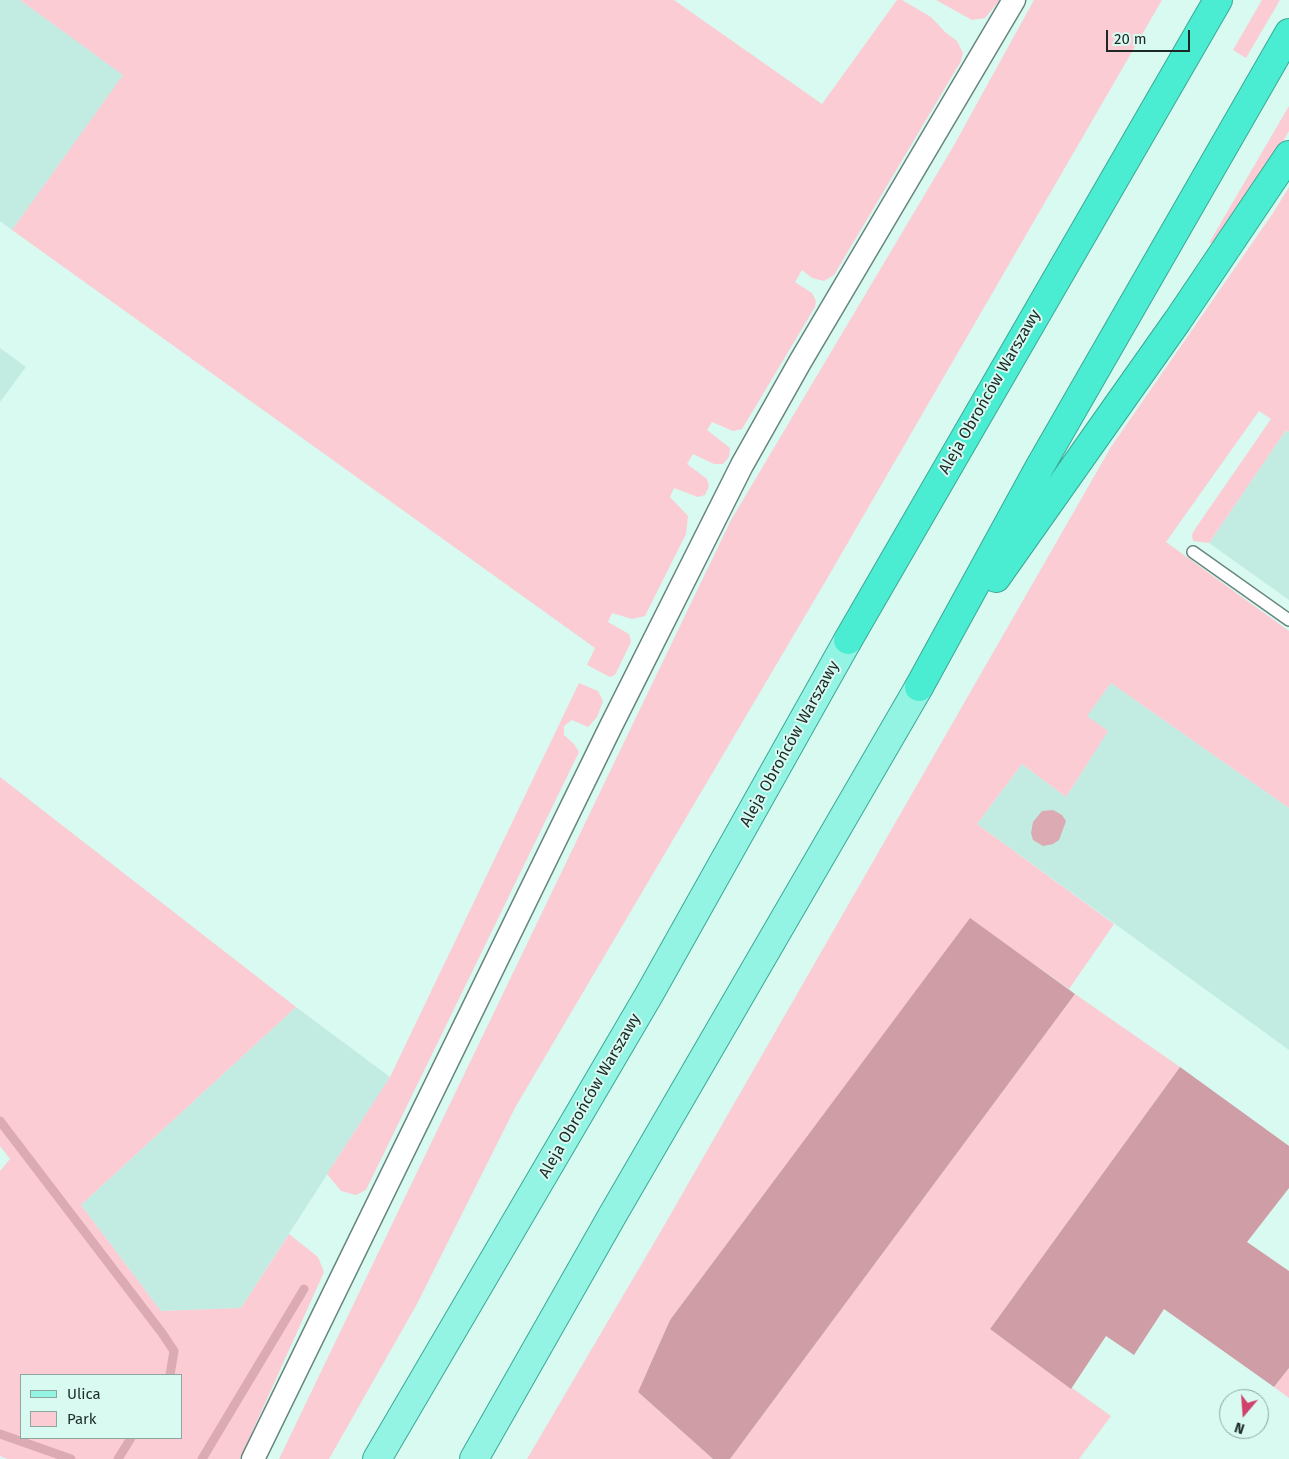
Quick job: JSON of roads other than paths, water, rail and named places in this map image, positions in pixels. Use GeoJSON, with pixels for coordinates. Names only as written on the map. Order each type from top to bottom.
{"type":"FeatureCollection","features":[{"type":"Feature","properties":{"kind":"highway","name":"Aleja Obrońców Warszawy"},"geometry":{"type":"LineString","coordinates":[[848,640],[1074,246],[1213,9]]}},
{"type":"Feature","properties":{"kind":"highway"},"geometry":{"type":"LineString","coordinates":[[919,687],[1039,468],[1289,33]]}},
{"type":"Feature","properties":{"kind":"highway"},"geometry":{"type":"LineString","coordinates":[[919,687],[1178,320],[1289,155]]}},
{"type":"Feature","properties":{"kind":"main road","name":"Aleja Obrońców Warszawy"},"geometry":{"type":"LineString","coordinates":[[377,1459],[650,993],[848,640]]}},
{"type":"Feature","properties":{"kind":"main road"},"geometry":{"type":"LineString","coordinates":[[474,1459],[612,1216],[919,687]]}},
{"type":"Feature","properties":{"kind":"street"},"geometry":{"type":"LineString","coordinates":[[252,1459],[610,726],[733,482],[805,354],[1014,0]]}},
{"type":"Feature","properties":{"kind":"lane"},"geometry":{"type":"LineString","coordinates":[[1193,552],[1289,620]]}},
{"type":"Feature","properties":{"kind":"waterway"},"geometry":{"type":"LineString","coordinates":[[0,1121],[162,1333],[174,1351],[170,1374]]}},
{"type":"Feature","properties":{"kind":"waterway"},"geometry":{"type":"LineString","coordinates":[[202,1459],[304,1289]]}},
{"type":"Feature","properties":{"kind":"waterway"},"geometry":{"type":"LineString","coordinates":[[0,1434],[71,1459]]}},
{"type":"Feature","properties":{"kind":"waterway"},"geometry":{"type":"LineString","coordinates":[[118,1459],[130,1439]]}}]}
